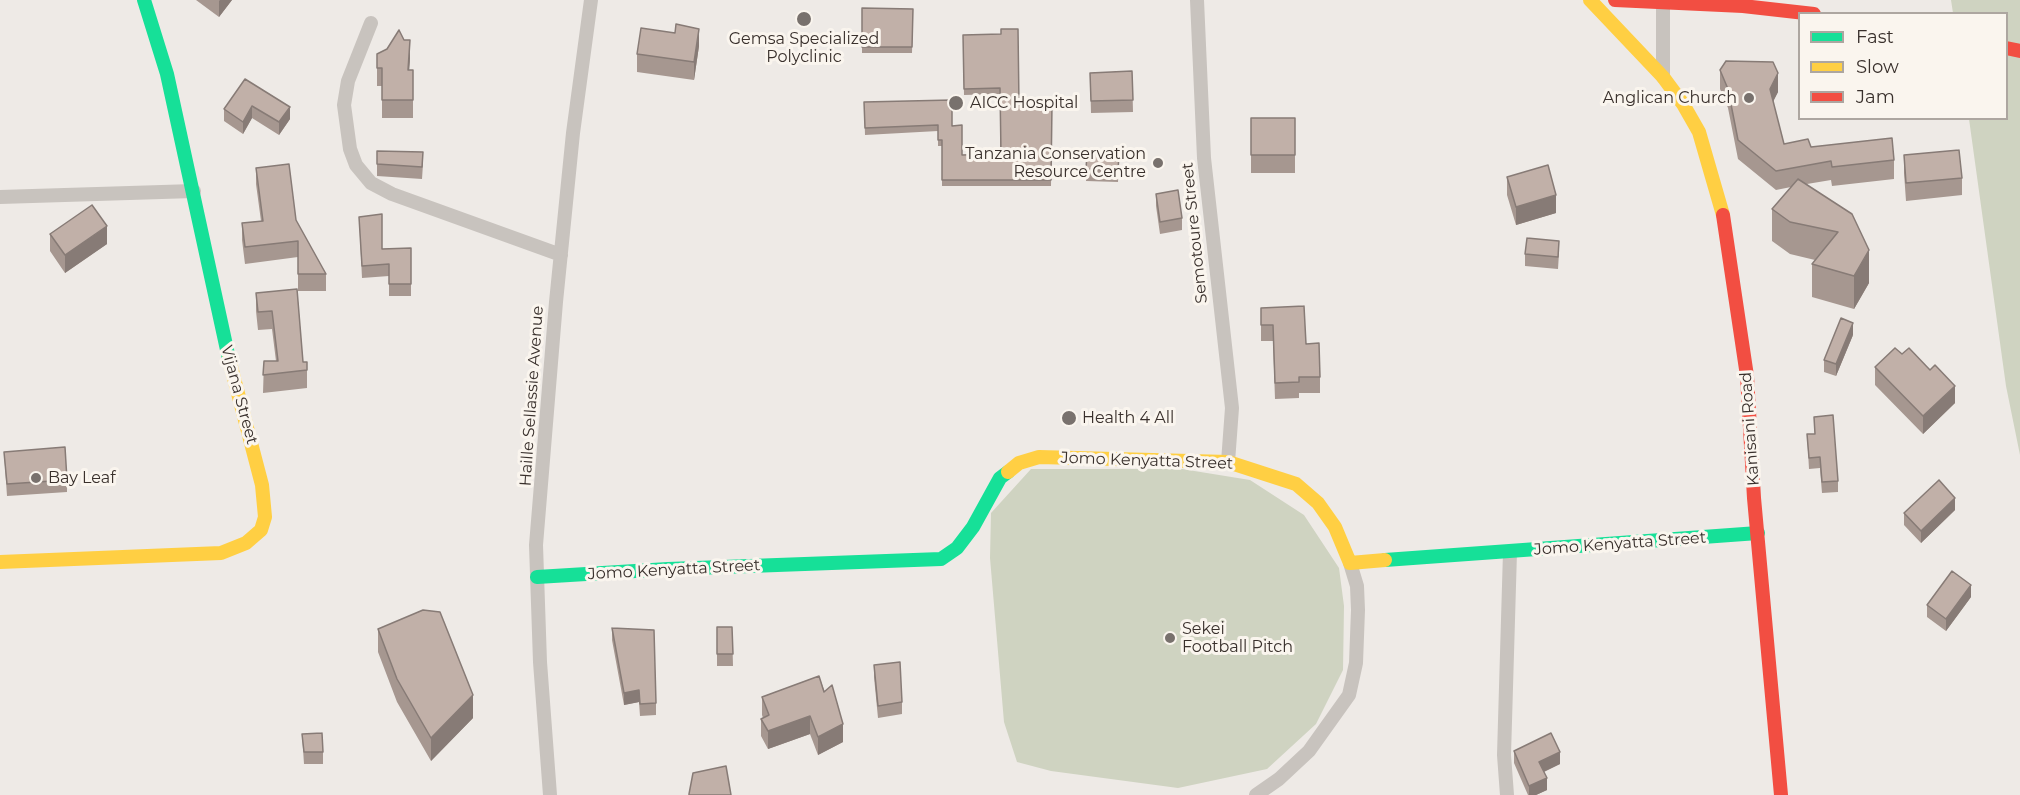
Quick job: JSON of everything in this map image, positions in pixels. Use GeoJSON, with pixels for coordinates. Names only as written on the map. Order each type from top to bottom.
{"type":"FeatureCollection","features":[{"type":"Feature","properties":{"kind":"street","name":"Vijana Street"},"geometry":{"type":"LineString","coordinates":[[0,562],[221,553],[246,543],[261,530],[265,517],[262,485],[216,307],[194,191],[167,74],[144,0]]}},
{"type":"Feature","properties":{"kind":"street","name":"Haille Sellassie Avenue"},"geometry":{"type":"LineString","coordinates":[[550,795],[540,662],[536,545],[573,133],[591,0]]}},
{"type":"Feature","properties":{"kind":"street","name":"Semotoure Street"},"geometry":{"type":"LineString","coordinates":[[1197,0],[1204,158],[1232,408],[1228,462]]}},
{"type":"Feature","properties":{"kind":"street","name":"Kanisani Road"},"geometry":{"type":"LineString","coordinates":[[1590,0],[1663,77],[1699,132],[1721,203],[1738,304],[1747,376],[1781,795]]}},
{"type":"Feature","properties":{"kind":"street"},"geometry":{"type":"LineString","coordinates":[[1615,0],[1743,6],[1798,12]]}},
{"type":"Feature","properties":{"kind":"street"},"geometry":{"type":"LineString","coordinates":[[1663,2],[1663,77]]}},
{"type":"Feature","properties":{"kind":"street"},"geometry":{"type":"LineString","coordinates":[[371,23],[348,81],[344,105],[350,150],[356,165],[371,183],[392,194],[561,255]]}},
{"type":"Feature","properties":{"kind":"street"},"geometry":{"type":"LineString","coordinates":[[0,197],[194,191]]}},
{"type":"Feature","properties":{"kind":"street","name":"Jomo Kenyatta Street"},"geometry":{"type":"LineString","coordinates":[[537,577],[668,568],[941,559],[957,548],[973,527],[1000,478],[1019,463],[1039,457],[1228,462],[1296,484],[1318,503],[1335,527],[1350,564],[1758,533]]}},
{"type":"Feature","properties":{"kind":"street"},"geometry":{"type":"LineString","coordinates":[[1507,795],[1504,755],[1510,552]]}},
{"type":"Feature","properties":{"kind":"street"},"geometry":{"type":"LineString","coordinates":[[1256,795],[1279,779],[1309,751],[1349,695],[1356,663],[1358,610],[1357,586],[1350,564]]}},
{"type":"Feature","properties":{"kind":"green space"},"geometry":{"type":"Polygon","coordinates":[[[1951,0],[2020,0],[2020,455],[2006,386],[1969,120],[2008,120],[2008,12],[1953,12],[1951,0]]]}},
{"type":"Feature","properties":{"kind":"green space","name":"Sekei Football Pitch"},"geometry":{"type":"Polygon","coordinates":[[[1031,469],[1182,469],[1250,480],[1304,515],[1339,568],[1344,606],[1343,670],[1316,724],[1267,769],[1178,788],[1051,771],[1017,762],[1004,722],[990,558],[991,513],[1031,469]]]}},
{"type":"Feature","properties":{"kind":"building"},"geometry":{"type":"Polygon","coordinates":[[[862,8],[913,9],[912,47],[862,47],[862,8]]]}},
{"type":"Feature","properties":{"kind":"building"},"geometry":{"type":"Polygon","coordinates":[[[676,24],[699,29],[694,62],[637,54],[641,28],[675,33],[676,24]]]}},
{"type":"Feature","properties":{"kind":"building"},"geometry":{"type":"Polygon","coordinates":[[[1001,29],[1018,29],[1019,105],[1052,105],[1051,180],[942,180],[942,140],[938,140],[938,125],[865,128],[864,102],[952,100],[952,126],[962,125],[962,155],[1001,154],[1000,88],[964,89],[963,35],[1001,34],[1001,29]]]}},
{"type":"Feature","properties":{"kind":"building"},"geometry":{"type":"Polygon","coordinates":[[[399,30],[404,40],[410,40],[408,70],[413,70],[413,100],[382,100],[382,68],[377,68],[377,54],[387,49],[399,30]]]}},
{"type":"Feature","properties":{"kind":"building"},"geometry":{"type":"Polygon","coordinates":[[[1726,61],[1773,62],[1778,73],[1770,89],[1784,144],[1808,139],[1811,147],[1892,138],[1894,160],[1832,167],[1831,161],[1776,171],[1738,140],[1728,89],[1720,70],[1726,61]]]}},
{"type":"Feature","properties":{"kind":"building"},"geometry":{"type":"Polygon","coordinates":[[[1132,71],[1133,100],[1091,101],[1090,73],[1132,71]]]}},
{"type":"Feature","properties":{"kind":"building"},"geometry":{"type":"Polygon","coordinates":[[[245,79],[290,107],[279,122],[252,106],[243,122],[224,109],[245,79]]]}},
{"type":"Feature","properties":{"kind":"building"},"geometry":{"type":"Polygon","coordinates":[[[1251,118],[1295,118],[1295,155],[1251,155],[1251,118]]]}},
{"type":"Feature","properties":{"kind":"building"},"geometry":{"type":"Polygon","coordinates":[[[1959,150],[1962,178],[1906,183],[1904,155],[1959,150]]]}},
{"type":"Feature","properties":{"kind":"building"},"geometry":{"type":"Polygon","coordinates":[[[377,151],[423,152],[422,167],[377,164],[377,151]]]}},
{"type":"Feature","properties":{"kind":"building"},"geometry":{"type":"Polygon","coordinates":[[[1087,154],[1119,155],[1118,170],[1086,169],[1087,154]]]}},
{"type":"Feature","properties":{"kind":"building"},"geometry":{"type":"Polygon","coordinates":[[[289,164],[296,220],[326,274],[298,274],[298,241],[245,247],[242,223],[263,221],[256,168],[289,164]]]}},
{"type":"Feature","properties":{"kind":"building"},"geometry":{"type":"Polygon","coordinates":[[[1548,165],[1556,195],[1516,207],[1507,177],[1548,165]]]}},
{"type":"Feature","properties":{"kind":"building"},"geometry":{"type":"Polygon","coordinates":[[[1798,179],[1852,214],[1869,250],[1854,276],[1812,264],[1838,232],[1790,222],[1772,209],[1798,179]]]}},
{"type":"Feature","properties":{"kind":"building"},"geometry":{"type":"Polygon","coordinates":[[[1178,190],[1182,218],[1160,222],[1156,194],[1178,190]]]}},
{"type":"Feature","properties":{"kind":"building"},"geometry":{"type":"Polygon","coordinates":[[[92,205],[107,226],[65,255],[50,234],[92,205]]]}},
{"type":"Feature","properties":{"kind":"building"},"geometry":{"type":"Polygon","coordinates":[[[382,214],[382,249],[411,248],[411,284],[389,284],[389,264],[362,266],[359,217],[382,214]]]}},
{"type":"Feature","properties":{"kind":"building"},"geometry":{"type":"Polygon","coordinates":[[[1527,238],[1559,241],[1558,257],[1525,254],[1527,238]]]}},
{"type":"Feature","properties":{"kind":"building"},"geometry":{"type":"Polygon","coordinates":[[[297,289],[303,362],[307,362],[307,370],[263,375],[264,361],[278,361],[272,311],[258,312],[256,293],[297,289]]]}},
{"type":"Feature","properties":{"kind":"building"},"geometry":{"type":"Polygon","coordinates":[[[1304,306],[1306,344],[1319,343],[1320,377],[1299,377],[1299,382],[1275,383],[1273,325],[1261,325],[1261,308],[1304,306]]]}},
{"type":"Feature","properties":{"kind":"building"},"geometry":{"type":"Polygon","coordinates":[[[1841,318],[1853,323],[1836,364],[1824,360],[1841,318]]]}},
{"type":"Feature","properties":{"kind":"building"},"geometry":{"type":"Polygon","coordinates":[[[1895,348],[1902,354],[1909,348],[1930,370],[1935,365],[1955,386],[1923,416],[1875,367],[1895,348]]]}},
{"type":"Feature","properties":{"kind":"building"},"geometry":{"type":"Polygon","coordinates":[[[1833,415],[1838,481],[1822,482],[1820,457],[1809,458],[1807,434],[1815,434],[1814,417],[1833,415]]]}},
{"type":"Feature","properties":{"kind":"building","name":"Bay Leaf"},"geometry":{"type":"Polygon","coordinates":[[[65,447],[67,480],[7,484],[4,452],[65,447]]]}},
{"type":"Feature","properties":{"kind":"building"},"geometry":{"type":"Polygon","coordinates":[[[1939,480],[1955,498],[1921,531],[1904,513],[1939,480]]]}},
{"type":"Feature","properties":{"kind":"building"},"geometry":{"type":"Polygon","coordinates":[[[1952,571],[1971,585],[1946,619],[1927,605],[1952,571]]]}},
{"type":"Feature","properties":{"kind":"building"},"geometry":{"type":"Polygon","coordinates":[[[423,610],[440,612],[473,695],[431,738],[397,679],[378,629],[423,610]]]}},
{"type":"Feature","properties":{"kind":"building"},"geometry":{"type":"Polygon","coordinates":[[[717,627],[732,627],[733,654],[717,654],[717,627]]]}},
{"type":"Feature","properties":{"kind":"building"},"geometry":{"type":"Polygon","coordinates":[[[612,628],[654,630],[656,703],[640,704],[639,690],[624,693],[612,628]]]}},
{"type":"Feature","properties":{"kind":"building"},"geometry":{"type":"Polygon","coordinates":[[[900,662],[902,702],[878,706],[874,665],[900,662]]]}},
{"type":"Feature","properties":{"kind":"building"},"geometry":{"type":"Polygon","coordinates":[[[819,676],[824,692],[832,685],[843,724],[818,737],[810,716],[768,731],[761,719],[769,715],[762,697],[819,676]]]}},
{"type":"Feature","properties":{"kind":"building"},"geometry":{"type":"Polygon","coordinates":[[[322,733],[323,752],[304,752],[302,734],[322,733]]]}},
{"type":"Feature","properties":{"kind":"building"},"geometry":{"type":"Polygon","coordinates":[[[1551,733],[1560,752],[1539,762],[1547,778],[1529,786],[1514,751],[1551,733]]]}},
{"type":"Feature","properties":{"kind":"building"},"geometry":{"type":"Polygon","coordinates":[[[726,766],[731,795],[689,795],[693,773],[726,766]]]}},
{"type":"Feature","properties":{"kind":"traffic: fast"},"geometry":{"type":"LineString","coordinates":[[144,0],[167,74],[229,359]]}},
{"type":"Feature","properties":{"kind":"traffic: fast"},"geometry":{"type":"LineString","coordinates":[[537,577],[668,569],[941,559],[957,548],[973,527],[1000,478],[1008,472]]}},
{"type":"Feature","properties":{"kind":"traffic: fast"},"geometry":{"type":"LineString","coordinates":[[1385,560],[1758,533]]}},
{"type":"Feature","properties":{"kind":"traffic: slow"},"geometry":{"type":"LineString","coordinates":[[1590,0],[1663,77],[1683,104],[1699,132],[1723,215]]}},
{"type":"Feature","properties":{"kind":"traffic: slow"},"geometry":{"type":"LineString","coordinates":[[0,562],[221,553],[246,543],[261,530],[265,517],[262,485],[229,359]]}},
{"type":"Feature","properties":{"kind":"traffic: slow"},"geometry":{"type":"LineString","coordinates":[[1008,472],[1019,463],[1039,457],[1228,462],[1296,484],[1318,503],[1335,527],[1350,563],[1385,560]]}},
{"type":"Feature","properties":{"kind":"traffic: jam"},"geometry":{"type":"LineString","coordinates":[[1615,0],[1743,6],[1798,12]]}},
{"type":"Feature","properties":{"kind":"traffic: jam"},"geometry":{"type":"LineString","coordinates":[[2008,48],[2020,51]]}},
{"type":"Feature","properties":{"kind":"traffic: jam"},"geometry":{"type":"LineString","coordinates":[[1723,215],[1747,376],[1754,498],[1781,795]]}},
{"type":"Feature","properties":{"kind":"place","name":"Gemsa Specialized Polyclinic"},"geometry":{"type":"Point","coordinates":[804,19]}},
{"type":"Feature","properties":{"kind":"place","name":"Anglican Church"},"geometry":{"type":"Point","coordinates":[1749,98]}},
{"type":"Feature","properties":{"kind":"place","name":"AICC Hospital"},"geometry":{"type":"Point","coordinates":[956,103]}},
{"type":"Feature","properties":{"kind":"place","name":"Tanzania Conservation Resource Centre"},"geometry":{"type":"Point","coordinates":[1158,163]}},
{"type":"Feature","properties":{"kind":"place","name":"Health 4 All"},"geometry":{"type":"Point","coordinates":[1069,418]}},
{"type":"Feature","properties":{"kind":"place","name":"Bay Leaf"},"geometry":{"type":"Point","coordinates":[36,478]}},
{"type":"Feature","properties":{"kind":"place","name":"Sekei Football Pitch"},"geometry":{"type":"Point","coordinates":[1170,638]}}]}
